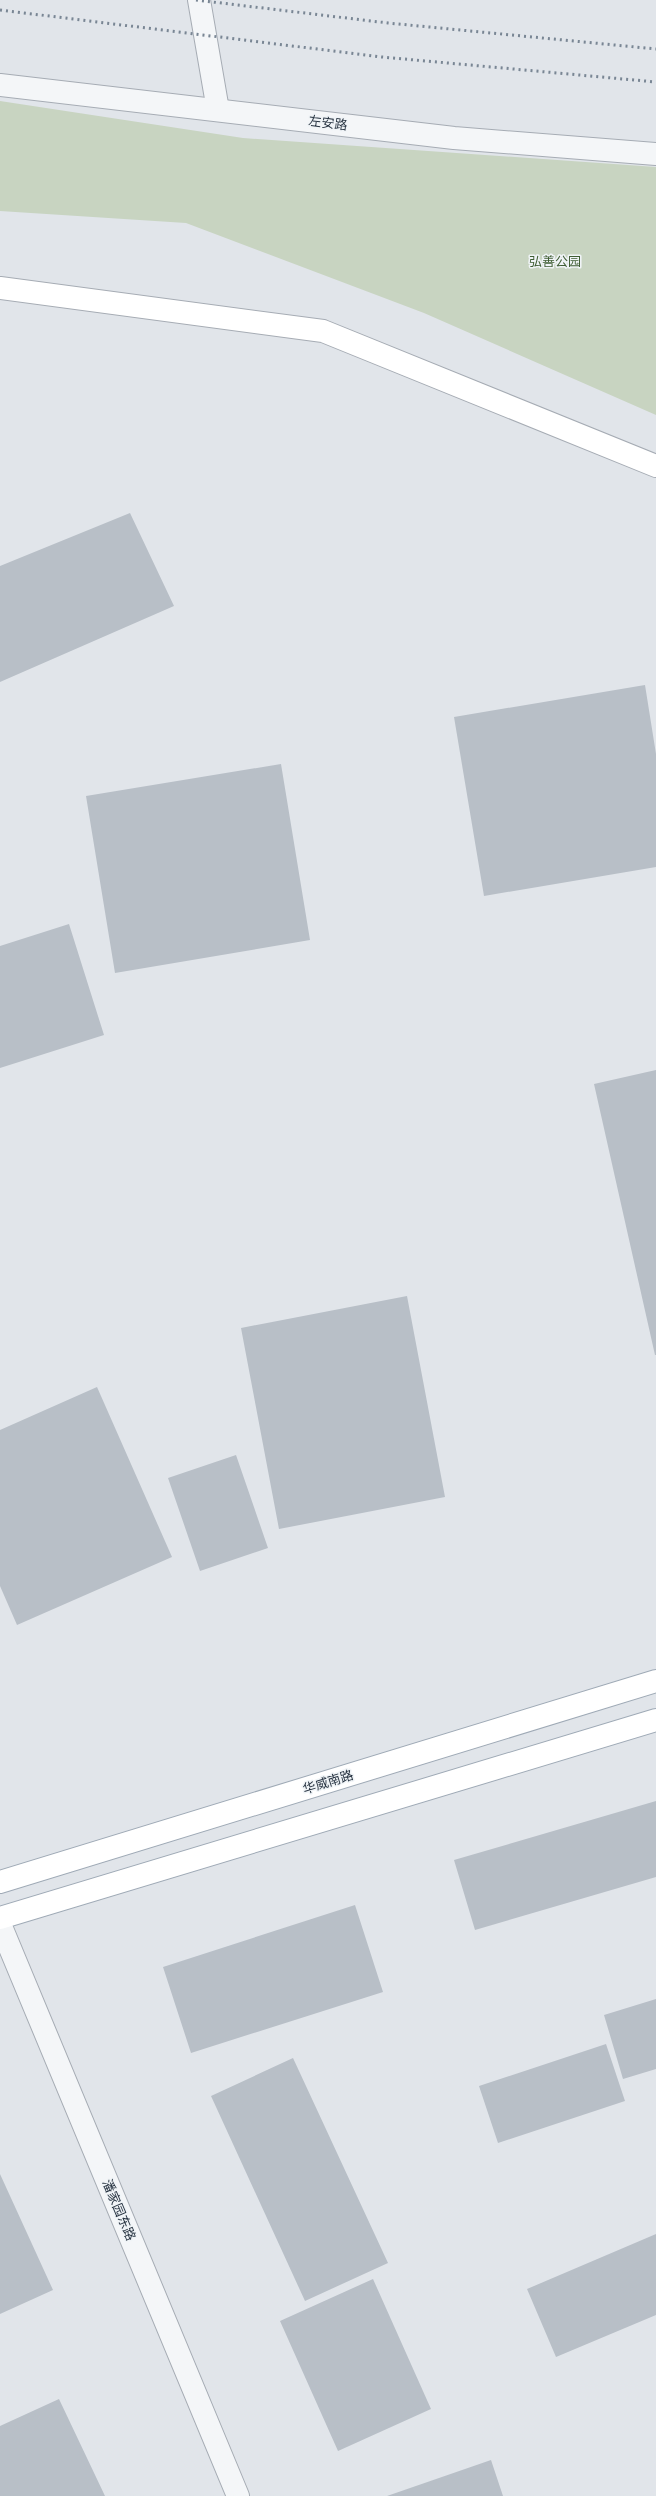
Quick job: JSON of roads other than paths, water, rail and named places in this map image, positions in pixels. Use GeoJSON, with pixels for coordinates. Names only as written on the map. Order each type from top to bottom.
{"type":"FeatureCollection","features":[{"type":"Feature","properties":{"kind":"main road"},"geometry":{"type":"LineString","coordinates":[[0,288],[323,331],[656,466]]}},
{"type":"Feature","properties":{"kind":"main road","name":"华威南路"},"geometry":{"type":"LineString","coordinates":[[0,1882],[656,1682]]}},
{"type":"Feature","properties":{"kind":"main road"},"geometry":{"type":"LineString","coordinates":[[0,1918],[656,1720]]}},
{"type":"Feature","properties":{"kind":"street"},"geometry":{"type":"LineString","coordinates":[[198,0],[218,110]]}},
{"type":"Feature","properties":{"kind":"street","name":"左安路"},"geometry":{"type":"LineString","coordinates":[[0,85],[454,138],[656,154]]}},
{"type":"Feature","properties":{"kind":"street","name":"潘家园东路"},"geometry":{"type":"LineString","coordinates":[[0,1924],[238,2496]]}},
{"type":"Feature","properties":{"kind":"railway"},"geometry":{"type":"LineString","coordinates":[[196,0],[388,23],[656,49]]}},
{"type":"Feature","properties":{"kind":"railway"},"geometry":{"type":"LineString","coordinates":[[0,10],[382,57],[656,82]]}},
{"type":"Feature","properties":{"kind":"park label","name":"弘善公园"},"geometry":{"type":"Point","coordinates":[555,261]}}]}
